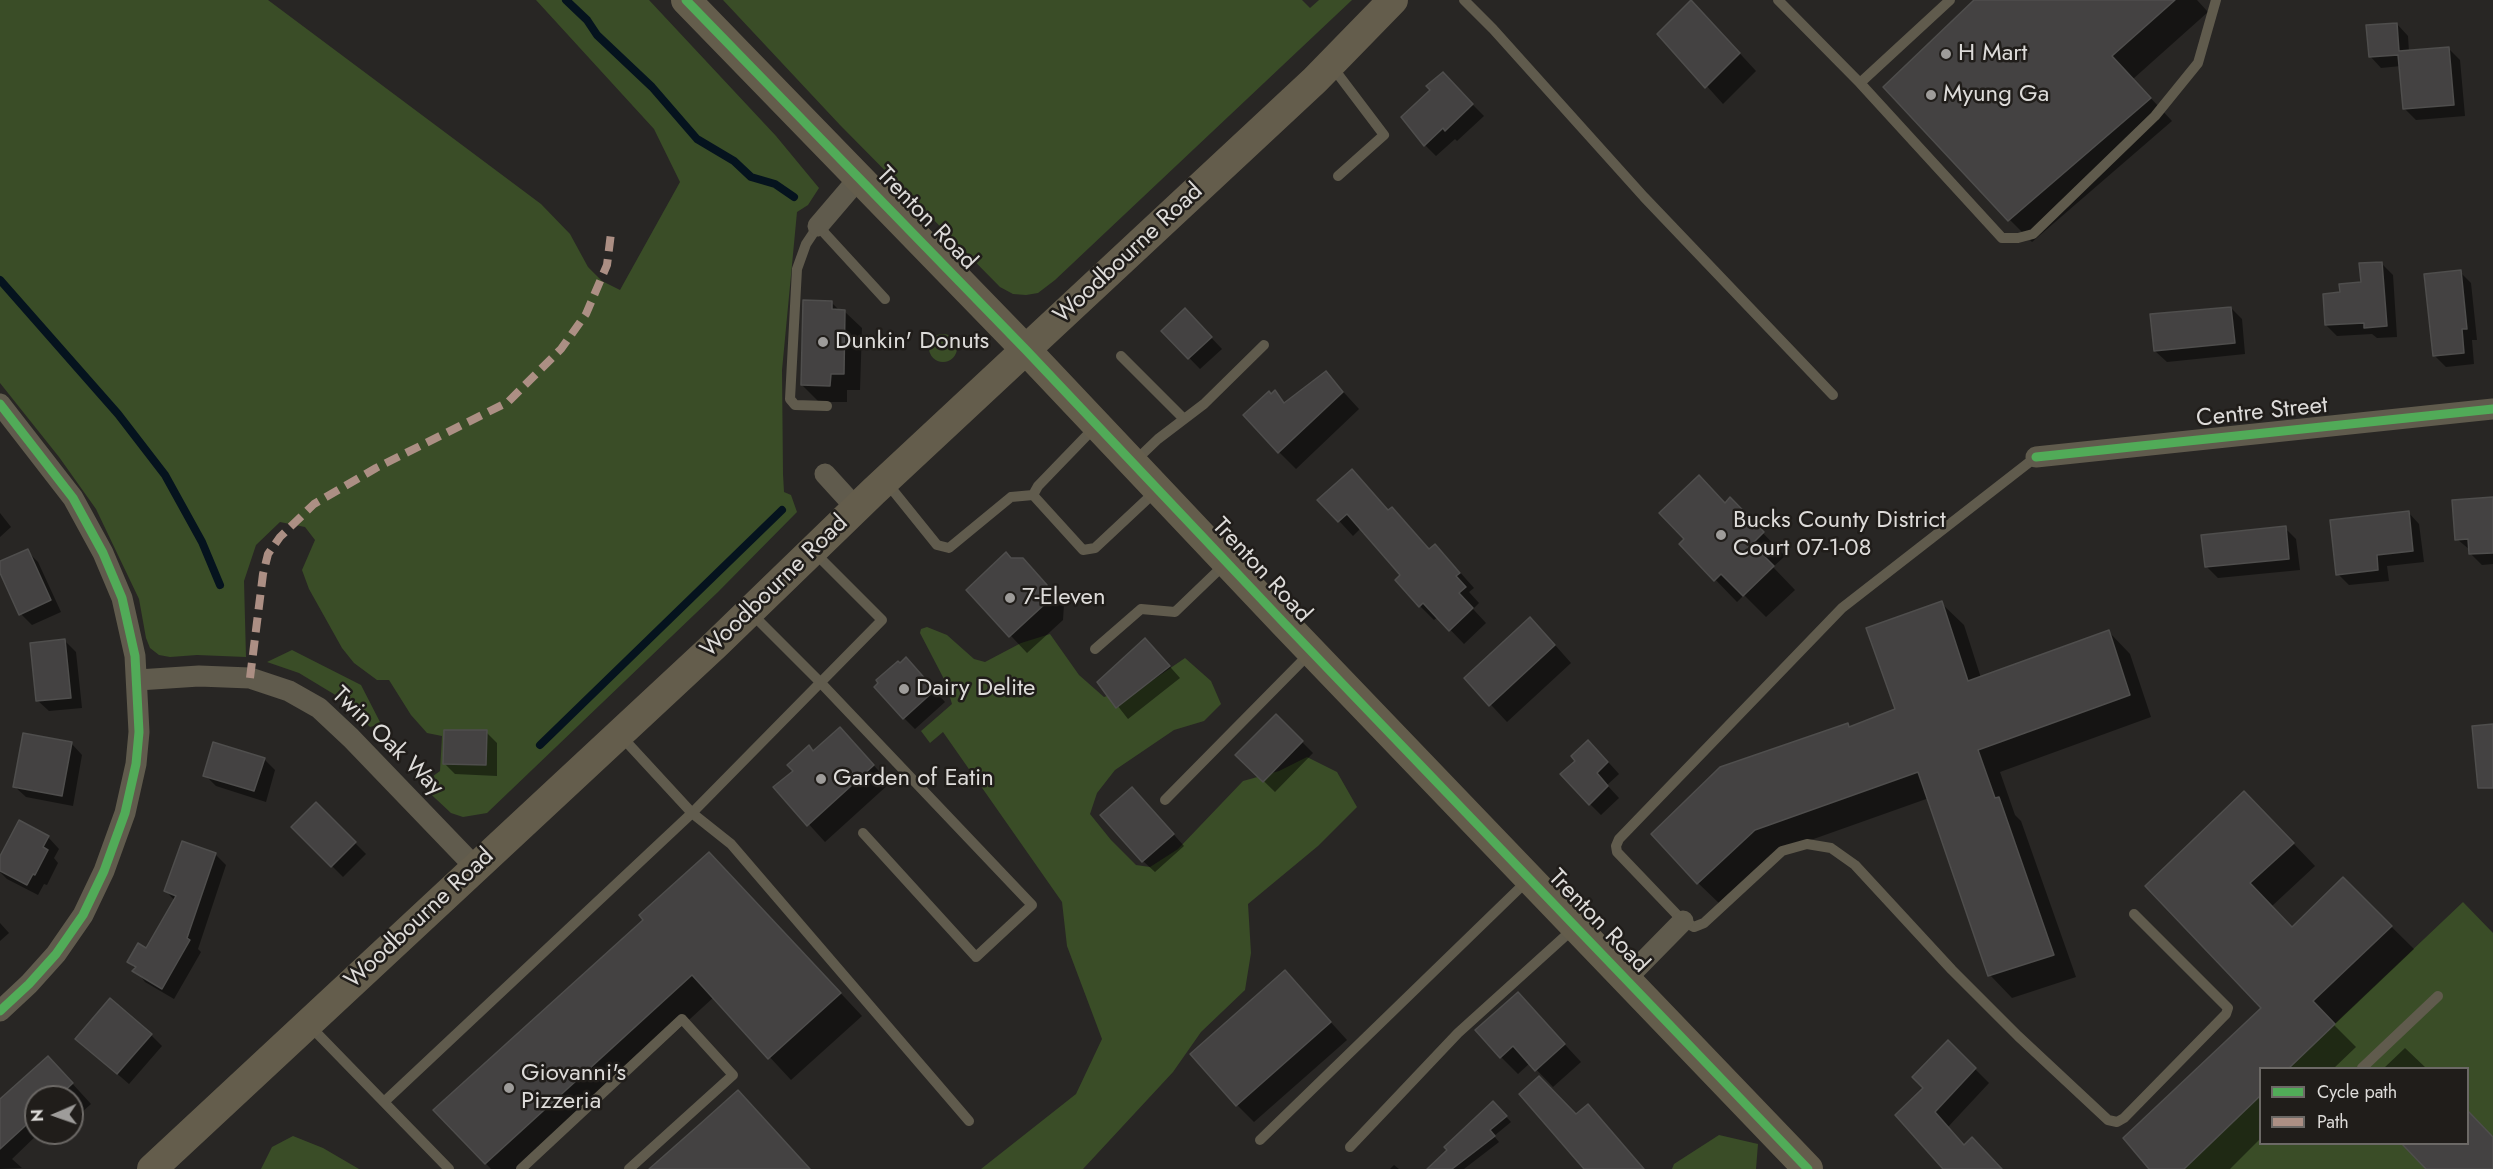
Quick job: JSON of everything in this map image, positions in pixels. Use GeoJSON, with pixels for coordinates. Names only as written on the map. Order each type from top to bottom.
{"type":"FeatureCollection","features":[{"type":"Feature","properties":{"kind":"main road","name":"Trenton Road"},"geometry":{"type":"LineString","coordinates":[[686,0],[1026,350],[1226,563],[1808,1169]]}},
{"type":"Feature","properties":{"kind":"main road","name":"Woodbourne Road"},"geometry":{"type":"LineString","coordinates":[[152,1169],[620,735],[856,508],[1331,64],[1393,0]]}},
{"type":"Feature","properties":{"kind":"street"},"geometry":{"type":"LineString","coordinates":[[818,226],[859,177]]}},
{"type":"Feature","properties":{"kind":"street"},"geometry":{"type":"LineString","coordinates":[[0,404],[74,498],[103,553],[123,598],[138,680],[139,732],[136,764],[125,813],[104,871],[83,915],[56,954],[0,1011]]}},
{"type":"Feature","properties":{"kind":"street","name":"Centre Street"},"geometry":{"type":"LineString","coordinates":[[2036,457],[2493,409]]}},
{"type":"Feature","properties":{"kind":"street"},"geometry":{"type":"LineString","coordinates":[[825,474],[856,508]]}},
{"type":"Feature","properties":{"kind":"street","name":"Twin Oak Way"},"geometry":{"type":"LineString","coordinates":[[138,680],[199,676],[250,678],[289,691],[319,708],[351,738],[476,868]]}},
{"type":"Feature","properties":{"kind":"street"},"geometry":{"type":"LineString","coordinates":[[1626,979],[1683,921]]}},
{"type":"Feature","properties":{"kind":"lane"},"geometry":{"type":"LineString","coordinates":[[1464,0],[1493,29],[1644,197],[1833,395]]}},
{"type":"Feature","properties":{"kind":"lane"},"geometry":{"type":"LineString","coordinates":[[1778,0],[1860,84],[2002,238],[2018,238],[2033,234],[2155,116],[2198,63],[2216,0]]}},
{"type":"Feature","properties":{"kind":"lane"},"geometry":{"type":"LineString","coordinates":[[1860,84],[1950,0]]}},
{"type":"Feature","properties":{"kind":"lane"},"geometry":{"type":"LineString","coordinates":[[1331,64],[1384,135],[1338,176]]}},
{"type":"Feature","properties":{"kind":"lane"},"geometry":{"type":"LineString","coordinates":[[827,406],[795,405],[790,399],[797,269],[806,244],[818,226],[885,298]]}},
{"type":"Feature","properties":{"kind":"lane"},"geometry":{"type":"LineString","coordinates":[[1133,463],[1158,439],[1204,404],[1264,345]]}},
{"type":"Feature","properties":{"kind":"lane"},"geometry":{"type":"LineString","coordinates":[[1121,356],[1184,419]]}},
{"type":"Feature","properties":{"kind":"lane"},"geometry":{"type":"LineString","coordinates":[[1033,495],[1038,486],[1097,425]]}},
{"type":"Feature","properties":{"kind":"lane"},"geometry":{"type":"LineString","coordinates":[[2036,457],[1842,608],[1619,839],[1617,852],[1683,921],[1694,927],[1704,923],[1782,851],[1807,844],[1831,848],[1855,865],[1952,970],[2018,1036],[2108,1120],[2117,1122],[2124,1118],[2226,1014],[2228,1008],[2134,914]]}},
{"type":"Feature","properties":{"kind":"lane"},"geometry":{"type":"LineString","coordinates":[[885,481],[937,545],[949,548],[1011,497],[1033,495]]}},
{"type":"Feature","properties":{"kind":"lane"},"geometry":{"type":"LineString","coordinates":[[1033,495],[1083,550],[1095,548],[1157,489]]}},
{"type":"Feature","properties":{"kind":"lane"},"geometry":{"type":"LineString","coordinates":[[384,1102],[692,813],[882,620],[813,550]]}},
{"type":"Feature","properties":{"kind":"lane"},"geometry":{"type":"LineString","coordinates":[[1095,649],[1141,609],[1175,612],[1226,563]]}},
{"type":"Feature","properties":{"kind":"lane"},"geometry":{"type":"LineString","coordinates":[[750,612],[820,682],[1032,905],[976,957],[863,833]]}},
{"type":"Feature","properties":{"kind":"lane"},"geometry":{"type":"LineString","coordinates":[[1165,800],[1311,652]]}},
{"type":"Feature","properties":{"kind":"lane"},"geometry":{"type":"LineString","coordinates":[[620,735],[692,813],[731,844],[969,1121]]}},
{"type":"Feature","properties":{"kind":"lane"},"geometry":{"type":"LineString","coordinates":[[1260,1140],[1529,879]]}},
{"type":"Feature","properties":{"kind":"lane"},"geometry":{"type":"LineString","coordinates":[[1350,1147],[1458,1033],[1575,927]]}},
{"type":"Feature","properties":{"kind":"lane"},"geometry":{"type":"LineString","coordinates":[[2363,1067],[2438,996]]}},
{"type":"Feature","properties":{"kind":"lane"},"geometry":{"type":"LineString","coordinates":[[522,1169],[682,1019],[733,1075],[629,1169]]}},
{"type":"Feature","properties":{"kind":"lane"},"geometry":{"type":"LineString","coordinates":[[308,1023],[449,1169]]}},
{"type":"Feature","properties":{"kind":"green space"},"geometry":{"type":"Polygon","coordinates":[[[0,0],[268,0],[541,204],[570,234],[588,267],[602,281],[620,290],[680,182],[654,129],[536,0],[649,0],[776,136],[819,188],[808,205],[797,212],[782,370],[784,492],[791,495],[797,512],[718,592],[487,813],[463,817],[451,813],[421,785],[440,771],[442,736],[427,733],[411,715],[389,680],[377,680],[354,663],[342,648],[309,589],[302,570],[315,540],[305,527],[280,522],[256,545],[244,581],[246,657],[197,655],[170,657],[159,655],[150,648],[139,599],[96,509],[59,457],[0,383],[0,0]]]}},
{"type":"Feature","properties":{"kind":"green space"},"geometry":{"type":"Polygon","coordinates":[[[723,0],[1302,0],[1310,8],[1319,0],[1352,0],[1055,280],[1038,293],[1026,295],[1013,294],[1000,287],[840,125],[723,0]]]}},
{"type":"Feature","properties":{"kind":"green space"},"geometry":{"type":"Polygon","coordinates":[[[943,334],[953,338],[957,348],[953,358],[943,362],[933,358],[929,348],[933,338],[943,334]]]}},
{"type":"Feature","properties":{"kind":"green space"},"geometry":{"type":"Polygon","coordinates":[[[927,627],[947,635],[974,659],[985,662],[1021,643],[1050,634],[1079,675],[1104,697],[1150,682],[1185,658],[1211,681],[1221,704],[1204,721],[1174,730],[1115,770],[1097,793],[1090,814],[1111,840],[1136,865],[1150,867],[1178,849],[1243,781],[1279,771],[1307,757],[1337,772],[1357,807],[1318,846],[1248,904],[1251,953],[1245,990],[1201,1032],[1173,1072],[1083,1169],[981,1169],[1076,1094],[1102,1039],[1067,946],[1062,902],[943,732],[930,743],[921,731],[952,704],[945,681],[920,633],[921,629],[927,627]]]}},
{"type":"Feature","properties":{"kind":"green space"},"geometry":{"type":"Polygon","coordinates":[[[292,650],[361,685],[381,724],[370,727],[342,699],[299,673],[267,662],[292,650]]]}},
{"type":"Feature","properties":{"kind":"green space"},"geometry":{"type":"Polygon","coordinates":[[[2463,902],[2493,933],[2493,1169],[2183,1169],[2259,1096],[2259,1145],[2469,1145],[2469,1067],[2289,1067],[2463,902]]]}},
{"type":"Feature","properties":{"kind":"green space"},"geometry":{"type":"Polygon","coordinates":[[[1719,1135],[1758,1144],[1756,1169],[1672,1169],[1674,1164],[1719,1135]]]}},
{"type":"Feature","properties":{"kind":"green space"},"geometry":{"type":"Polygon","coordinates":[[[293,1136],[323,1148],[359,1169],[261,1169],[272,1147],[293,1136]]]}},
{"type":"Feature","properties":{"kind":"building"},"geometry":{"type":"Polygon","coordinates":[[[1691,0],[1740,53],[1705,88],[1657,34],[1691,0]]]}},
{"type":"Feature","properties":{"kind":"building"},"geometry":{"type":"Polygon","coordinates":[[[1974,0],[2175,0],[2112,56],[2151,98],[2008,221],[1883,87],[1974,0]]]}},
{"type":"Feature","properties":{"kind":"building"},"geometry":{"type":"Polygon","coordinates":[[[2397,23],[2399,51],[2449,47],[2454,105],[2403,109],[2398,55],[2369,57],[2366,25],[2397,23]]]}},
{"type":"Feature","properties":{"kind":"building"},"geometry":{"type":"Polygon","coordinates":[[[1443,72],[1473,104],[1445,131],[1443,128],[1424,146],[1401,117],[1430,90],[1426,86],[1443,72]]]}},
{"type":"Feature","properties":{"kind":"building"},"geometry":{"type":"Polygon","coordinates":[[[2382,262],[2387,326],[2364,328],[2364,323],[2325,325],[2323,294],[2340,292],[2339,284],[2361,282],[2359,263],[2382,262]]]}},
{"type":"Feature","properties":{"kind":"building"},"geometry":{"type":"Polygon","coordinates":[[[2461,270],[2467,329],[2462,329],[2464,353],[2433,356],[2424,274],[2461,270]]]}},
{"type":"Feature","properties":{"kind":"building","name":"Dunkin' Donuts"},"geometry":{"type":"Polygon","coordinates":[[[803,300],[832,301],[832,309],[845,310],[844,374],[831,374],[830,386],[801,385],[803,300]]]}},
{"type":"Feature","properties":{"kind":"building"},"geometry":{"type":"Polygon","coordinates":[[[2231,307],[2235,343],[2154,351],[2150,314],[2231,307]]]}},
{"type":"Feature","properties":{"kind":"building"},"geometry":{"type":"Polygon","coordinates":[[[1185,308],[1212,337],[1188,359],[1161,331],[1185,308]]]}},
{"type":"Feature","properties":{"kind":"building"},"geometry":{"type":"Polygon","coordinates":[[[1326,371],[1343,392],[1278,453],[1243,415],[1269,391],[1271,394],[1275,390],[1284,403],[1326,371]]]}},
{"type":"Feature","properties":{"kind":"building"},"geometry":{"type":"Polygon","coordinates":[[[1352,469],[1388,510],[1392,507],[1429,549],[1435,544],[1460,573],[1456,576],[1466,587],[1459,593],[1473,608],[1449,631],[1423,603],[1419,607],[1395,580],[1400,575],[1347,514],[1338,522],[1317,500],[1352,469]]]}},
{"type":"Feature","properties":{"kind":"building","name":"Bucks County District Court 07-1-08"},"geometry":{"type":"Polygon","coordinates":[[[1699,475],[1725,503],[1730,497],[1764,532],[1752,544],[1774,566],[1743,596],[1721,574],[1714,581],[1679,544],[1684,539],[1659,513],[1699,475]]]}},
{"type":"Feature","properties":{"kind":"building"},"geometry":{"type":"Polygon","coordinates":[[[2493,497],[2493,553],[2469,554],[2468,539],[2455,540],[2452,500],[2493,497]]]}},
{"type":"Feature","properties":{"kind":"building"},"geometry":{"type":"Polygon","coordinates":[[[2409,511],[2413,551],[2377,555],[2378,570],[2336,575],[2330,520],[2409,511]]]}},
{"type":"Feature","properties":{"kind":"building"},"geometry":{"type":"Polygon","coordinates":[[[2286,526],[2289,559],[2205,567],[2201,535],[2286,526]]]}},
{"type":"Feature","properties":{"kind":"building"},"geometry":{"type":"Polygon","coordinates":[[[28,549],[51,600],[19,615],[0,573],[0,561],[28,549]]]}},
{"type":"Feature","properties":{"kind":"building","name":"7-Eleven"},"geometry":{"type":"Polygon","coordinates":[[[1006,552],[1011,558],[1023,558],[1047,585],[1046,603],[1009,637],[966,590],[1006,552]]]}},
{"type":"Feature","properties":{"kind":"building"},"geometry":{"type":"Polygon","coordinates":[[[1942,601],[1968,681],[2109,630],[2130,695],[1978,750],[1995,798],[1999,797],[2054,955],[1988,976],[1918,772],[1755,830],[1697,884],[1651,834],[1720,767],[1848,723],[1849,727],[1895,709],[1866,628],[1942,601]]]}},
{"type":"Feature","properties":{"kind":"building"},"geometry":{"type":"Polygon","coordinates":[[[1530,617],[1555,645],[1489,706],[1464,678],[1530,617]]]}},
{"type":"Feature","properties":{"kind":"building"},"geometry":{"type":"Polygon","coordinates":[[[1145,638],[1170,666],[1116,708],[1097,682],[1145,638]]]}},
{"type":"Feature","properties":{"kind":"building"},"geometry":{"type":"Polygon","coordinates":[[[65,639],[71,698],[36,701],[30,643],[65,639]]]}},
{"type":"Feature","properties":{"kind":"building","name":"Dairy Delite"},"geometry":{"type":"Polygon","coordinates":[[[906,657],[935,690],[903,719],[874,687],[878,683],[876,680],[906,657]]]}},
{"type":"Feature","properties":{"kind":"building"},"geometry":{"type":"Polygon","coordinates":[[[1276,714],[1303,741],[1263,782],[1235,755],[1276,714]]]}},
{"type":"Feature","properties":{"kind":"building"},"geometry":{"type":"Polygon","coordinates":[[[2493,724],[2493,788],[2478,788],[2472,726],[2493,724]]]}},
{"type":"Feature","properties":{"kind":"building","name":"Garden of Eatin"},"geometry":{"type":"Polygon","coordinates":[[[840,727],[874,765],[807,826],[773,787],[793,771],[787,765],[809,745],[813,751],[840,727]]]}},
{"type":"Feature","properties":{"kind":"building"},"geometry":{"type":"Polygon","coordinates":[[[444,730],[487,730],[486,765],[443,764],[444,730]]]}},
{"type":"Feature","properties":{"kind":"building"},"geometry":{"type":"Polygon","coordinates":[[[23,733],[72,742],[62,796],[13,787],[23,733]]]}},
{"type":"Feature","properties":{"kind":"building"},"geometry":{"type":"Polygon","coordinates":[[[1588,740],[1608,762],[1597,773],[1608,786],[1589,805],[1560,774],[1575,761],[1571,756],[1588,740]]]}},
{"type":"Feature","properties":{"kind":"building"},"geometry":{"type":"Polygon","coordinates":[[[213,742],[265,758],[254,791],[203,776],[213,742]]]}},
{"type":"Feature","properties":{"kind":"building"},"geometry":{"type":"Polygon","coordinates":[[[1132,787],[1174,834],[1142,862],[1100,815],[1132,787]]]}},
{"type":"Feature","properties":{"kind":"building"},"geometry":{"type":"Polygon","coordinates":[[[2244,791],[2294,843],[2250,883],[2292,927],[2343,877],[2392,926],[2313,1001],[2335,1024],[2290,1067],[2259,1067],[2259,1097],[2184,1169],[2149,1169],[2123,1138],[2261,1008],[2145,886],[2244,791]]]}},
{"type":"Feature","properties":{"kind":"building"},"geometry":{"type":"Polygon","coordinates":[[[316,802],[356,842],[331,867],[291,827],[316,802]]]}},
{"type":"Feature","properties":{"kind":"building"},"geometry":{"type":"Polygon","coordinates":[[[19,820],[49,836],[43,847],[48,850],[27,885],[0,871],[0,856],[19,820]]]}},
{"type":"Feature","properties":{"kind":"building"},"geometry":{"type":"Polygon","coordinates":[[[182,841],[216,853],[187,938],[190,940],[162,989],[132,971],[136,967],[127,962],[138,943],[146,948],[176,896],[164,891],[182,841]]]}},
{"type":"Feature","properties":{"kind":"building"},"geometry":{"type":"Polygon","coordinates":[[[709,852],[841,993],[768,1059],[692,975],[485,1164],[433,1110],[643,920],[639,915],[709,852]]]}},
{"type":"Feature","properties":{"kind":"building"},"geometry":{"type":"Polygon","coordinates":[[[1285,970],[1331,1022],[1236,1106],[1190,1054],[1285,970]]]}},
{"type":"Feature","properties":{"kind":"building"},"geometry":{"type":"Polygon","coordinates":[[[1518,992],[1565,1044],[1535,1071],[1513,1046],[1500,1058],[1475,1030],[1518,992]]]}},
{"type":"Feature","properties":{"kind":"building"},"geometry":{"type":"Polygon","coordinates":[[[110,998],[152,1034],[117,1074],[75,1039],[110,998]]]}},
{"type":"Feature","properties":{"kind":"building"},"geometry":{"type":"Polygon","coordinates":[[[1948,1040],[1976,1068],[1935,1112],[1964,1145],[1972,1137],[2002,1169],[1943,1169],[1895,1115],[1923,1088],[1912,1077],[1948,1040]]]}},
{"type":"Feature","properties":{"kind":"building"},"geometry":{"type":"Polygon","coordinates":[[[48,1056],[73,1083],[71,1085],[24,1085],[24,1127],[0,1149],[0,1099],[48,1056]]]}},
{"type":"Feature","properties":{"kind":"building"},"geometry":{"type":"Polygon","coordinates":[[[1539,1076],[1576,1114],[1588,1104],[1644,1169],[1584,1169],[1519,1094],[1539,1076]]]}},
{"type":"Feature","properties":{"kind":"building"},"geometry":{"type":"Polygon","coordinates":[[[738,1090],[810,1169],[649,1169],[700,1124],[738,1090]]]}},
{"type":"Feature","properties":{"kind":"building"},"geometry":{"type":"Polygon","coordinates":[[[1493,1101],[1507,1116],[1490,1130],[1495,1136],[1452,1169],[1427,1169],[1447,1150],[1444,1147],[1493,1101]]]}},
{"type":"Feature","properties":{"kind":"building"},"geometry":{"type":"Polygon","coordinates":[[[2469,1112],[2493,1137],[2493,1169],[2426,1169],[2403,1145],[2469,1145],[2469,1112]]]}},
{"type":"Feature","properties":{"kind":"waterway"},"geometry":{"type":"LineString","coordinates":[[566,0],[587,20],[597,35],[652,87],[697,139],[734,161],[751,177],[775,184],[794,197]]}},
{"type":"Feature","properties":{"kind":"waterway"},"geometry":{"type":"LineString","coordinates":[[0,280],[118,414],[165,475],[202,542],[220,585]]}},
{"type":"Feature","properties":{"kind":"waterway"},"geometry":{"type":"LineString","coordinates":[[540,745],[782,510]]}},
{"type":"Feature","properties":{"kind":"marked path"},"geometry":{"type":"LineString","coordinates":[[250,678],[263,574],[268,554],[280,537],[314,504],[376,468],[508,402],[561,349],[586,314],[607,265],[611,233]]}},
{"type":"Feature","properties":{"kind":"cycle path"},"geometry":{"type":"LineString","coordinates":[[686,0],[1026,350],[1285,624],[1808,1169]]}},
{"type":"Feature","properties":{"kind":"cycle path"},"geometry":{"type":"LineString","coordinates":[[0,404],[73,498],[103,553],[122,598],[135,656],[139,732],[136,764],[125,813],[104,871],[83,915],[56,954],[0,1011]]}},
{"type":"Feature","properties":{"kind":"cycle path"},"geometry":{"type":"LineString","coordinates":[[2036,457],[2493,409]]}},
{"type":"Feature","properties":{"kind":"place","name":"H Mart"},"geometry":{"type":"Point","coordinates":[1946,54]}},
{"type":"Feature","properties":{"kind":"place","name":"Myung Ga"},"geometry":{"type":"Point","coordinates":[1931,95]}},
{"type":"Feature","properties":{"kind":"place","name":"Dunkin' Donuts"},"geometry":{"type":"Point","coordinates":[823,342]}},
{"type":"Feature","properties":{"kind":"place","name":"Bucks County District Court 07-1-08"},"geometry":{"type":"Point","coordinates":[1721,535]}},
{"type":"Feature","properties":{"kind":"place","name":"7-Eleven"},"geometry":{"type":"Point","coordinates":[1010,598]}},
{"type":"Feature","properties":{"kind":"place","name":"Dairy Delite"},"geometry":{"type":"Point","coordinates":[904,689]}},
{"type":"Feature","properties":{"kind":"place","name":"Garden of Eatin"},"geometry":{"type":"Point","coordinates":[821,779]}},
{"type":"Feature","properties":{"kind":"place","name":"Giovanni's Pizzeria"},"geometry":{"type":"Point","coordinates":[509,1088]}}]}
